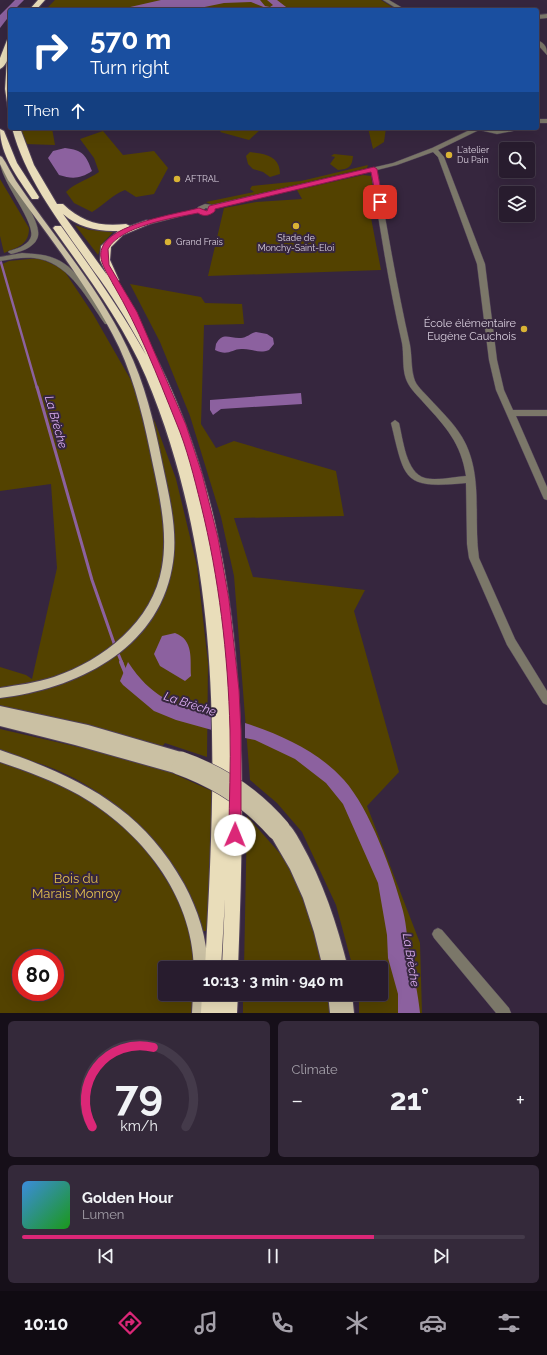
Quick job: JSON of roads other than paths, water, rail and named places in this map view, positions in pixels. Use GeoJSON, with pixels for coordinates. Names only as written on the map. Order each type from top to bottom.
{"type":"FeatureCollection","features":[{"type":"Feature","properties":{"kind":"highway"},"geometry":{"type":"LineString","coordinates":[[34,8],[42,0]]}},
{"type":"Feature","properties":{"kind":"highway"},"geometry":{"type":"LineString","coordinates":[[42,8],[50,0]]}},
{"type":"Feature","properties":{"kind":"highway"},"geometry":{"type":"LineString","coordinates":[[0,67],[8,47]]}},
{"type":"Feature","properties":{"kind":"highway"},"geometry":{"type":"LineString","coordinates":[[8,71],[4,104],[8,123]]}},
{"type":"Feature","properties":{"kind":"highway"},"geometry":{"type":"LineString","coordinates":[[10,130],[18,153],[37,186],[120,301],[145,343],[160,373]]}},
{"type":"Feature","properties":{"kind":"highway"},"geometry":{"type":"LineString","coordinates":[[0,131],[7,151],[21,176],[100,287],[126,328],[150,376],[169,420],[189,486],[205,556],[228,709]]}},
{"type":"Feature","properties":{"kind":"highway"},"geometry":{"type":"LineString","coordinates":[[18,153],[60,207],[74,220],[87,225],[106,228],[147,223]]}},
{"type":"Feature","properties":{"kind":"highway"},"geometry":{"type":"LineString","coordinates":[[147,223],[124,231],[113,238],[106,246],[104,257],[108,269],[133,312],[188,441],[214,538],[227,618],[228,748],[235,849],[230,961]]}},
{"type":"Feature","properties":{"kind":"highway"},"geometry":{"type":"LineString","coordinates":[[213,961],[219,848],[228,748]]}},
{"type":"Feature","properties":{"kind":"highway"},"geometry":{"type":"LineString","coordinates":[[210,1013],[211,1001]]}},
{"type":"Feature","properties":{"kind":"highway"},"geometry":{"type":"LineString","coordinates":[[228,1013],[229,1001]]}},
{"type":"Feature","properties":{"kind":"main road"},"geometry":{"type":"LineString","coordinates":[[0,693],[19,692],[48,685],[98,662],[129,637],[148,615],[161,588],[166,570],[170,532],[164,492],[145,405],[134,372],[115,332],[79,275],[16,185],[1,160]]}},
{"type":"Feature","properties":{"kind":"main road"},"geometry":{"type":"LineString","coordinates":[[0,711],[88,731],[180,763],[236,795],[279,830],[298,849],[315,886],[328,921],[339,961]]}},
{"type":"Feature","properties":{"kind":"main road"},"geometry":{"type":"LineString","coordinates":[[0,721],[180,763]]}},
{"type":"Feature","properties":{"kind":"main road"},"geometry":{"type":"LineString","coordinates":[[0,756],[36,768],[82,790],[115,812],[149,842],[174,877],[189,909],[198,937],[200,961]]}},
{"type":"Feature","properties":{"kind":"main road"},"geometry":{"type":"LineString","coordinates":[[279,830],[308,892],[320,925],[328,961]]}},
{"type":"Feature","properties":{"kind":"main road"},"geometry":{"type":"LineString","coordinates":[[199,1013],[200,1001]]}},
{"type":"Feature","properties":{"kind":"main road"},"geometry":{"type":"LineString","coordinates":[[230,1001],[232,1013]]}},
{"type":"Feature","properties":{"kind":"main road"},"geometry":{"type":"LineString","coordinates":[[336,1001],[337,1013]]}},
{"type":"Feature","properties":{"kind":"main road"},"geometry":{"type":"LineString","coordinates":[[346,1001],[347,1013]]}},
{"type":"Feature","properties":{"kind":"street"},"geometry":{"type":"LineString","coordinates":[[386,0],[399,8]]}},
{"type":"Feature","properties":{"kind":"street"},"geometry":{"type":"LineString","coordinates":[[539,43],[544,47],[547,53]]}},
{"type":"Feature","properties":{"kind":"street"},"geometry":{"type":"LineString","coordinates":[[147,223],[199,210],[203,213],[209,213],[212,210],[212,207],[399,163],[476,130]]}},
{"type":"Feature","properties":{"kind":"street"},"geometry":{"type":"LineString","coordinates":[[484,130],[490,132]]}},
{"type":"Feature","properties":{"kind":"street"},"geometry":{"type":"LineString","coordinates":[[469,134],[509,130]]}},
{"type":"Feature","properties":{"kind":"street"},"geometry":{"type":"LineString","coordinates":[[434,149],[441,158],[481,264],[493,365],[509,413],[547,497]]}},
{"type":"Feature","properties":{"kind":"street"},"geometry":{"type":"LineString","coordinates":[[0,259],[5,255],[28,245],[36,234],[33,224],[7,180],[1,160]]}},
{"type":"Feature","properties":{"kind":"street"},"geometry":{"type":"LineString","coordinates":[[374,169],[394,291],[407,350],[410,379],[417,390],[447,423],[458,438],[464,450],[472,479],[472,544],[474,558],[511,642],[547,700]]}},
{"type":"Feature","properties":{"kind":"street"},"geometry":{"type":"LineString","coordinates":[[5,255],[41,257],[62,264],[76,279],[115,332]]}},
{"type":"Feature","properties":{"kind":"street"},"geometry":{"type":"LineString","coordinates":[[509,413],[547,413]]}},
{"type":"Feature","properties":{"kind":"street"},"geometry":{"type":"LineString","coordinates":[[396,423],[407,466],[414,477],[424,481],[472,479]]}},
{"type":"Feature","properties":{"kind":"street"},"geometry":{"type":"LineString","coordinates":[[438,934],[504,1013]]}},
{"type":"Feature","properties":{"kind":"waterway","name":"La Brèche"},"geometry":{"type":"LineString","coordinates":[[0,259],[37,388]]}},
{"type":"Feature","properties":{"kind":"waterway","name":"La Brèche"},"geometry":{"type":"LineString","coordinates":[[37,387],[92,580],[115,646]]}},
{"type":"Feature","properties":{"kind":"waterway","name":"La Brèche"},"geometry":{"type":"LineString","coordinates":[[117,651],[122,663]]}},
{"type":"Feature","properties":{"kind":"waterway","name":"La Brèche"},"geometry":{"type":"LineString","coordinates":[[121,662],[126,674]]}},
{"type":"Feature","properties":{"kind":"place","name":"L'atelier Du Pain"},"geometry":{"type":"Point","coordinates":[449,155]}},
{"type":"Feature","properties":{"kind":"place","name":"AFTRAL"},"geometry":{"type":"Point","coordinates":[177,179]}},
{"type":"Feature","properties":{"kind":"place","name":"Stade de Monchy-Saint-Eloi"},"geometry":{"type":"Point","coordinates":[296,226]}},
{"type":"Feature","properties":{"kind":"place","name":"Grand Frais"},"geometry":{"type":"Point","coordinates":[168,242]}},
{"type":"Feature","properties":{"kind":"place","name":"École élémentaire Eugène Cauchois"},"geometry":{"type":"Point","coordinates":[524,329]}},
{"type":"Feature","properties":{"kind":"park label","name":"Bois du Marais Monroy"},"geometry":{"type":"Point","coordinates":[76,886]}}]}
